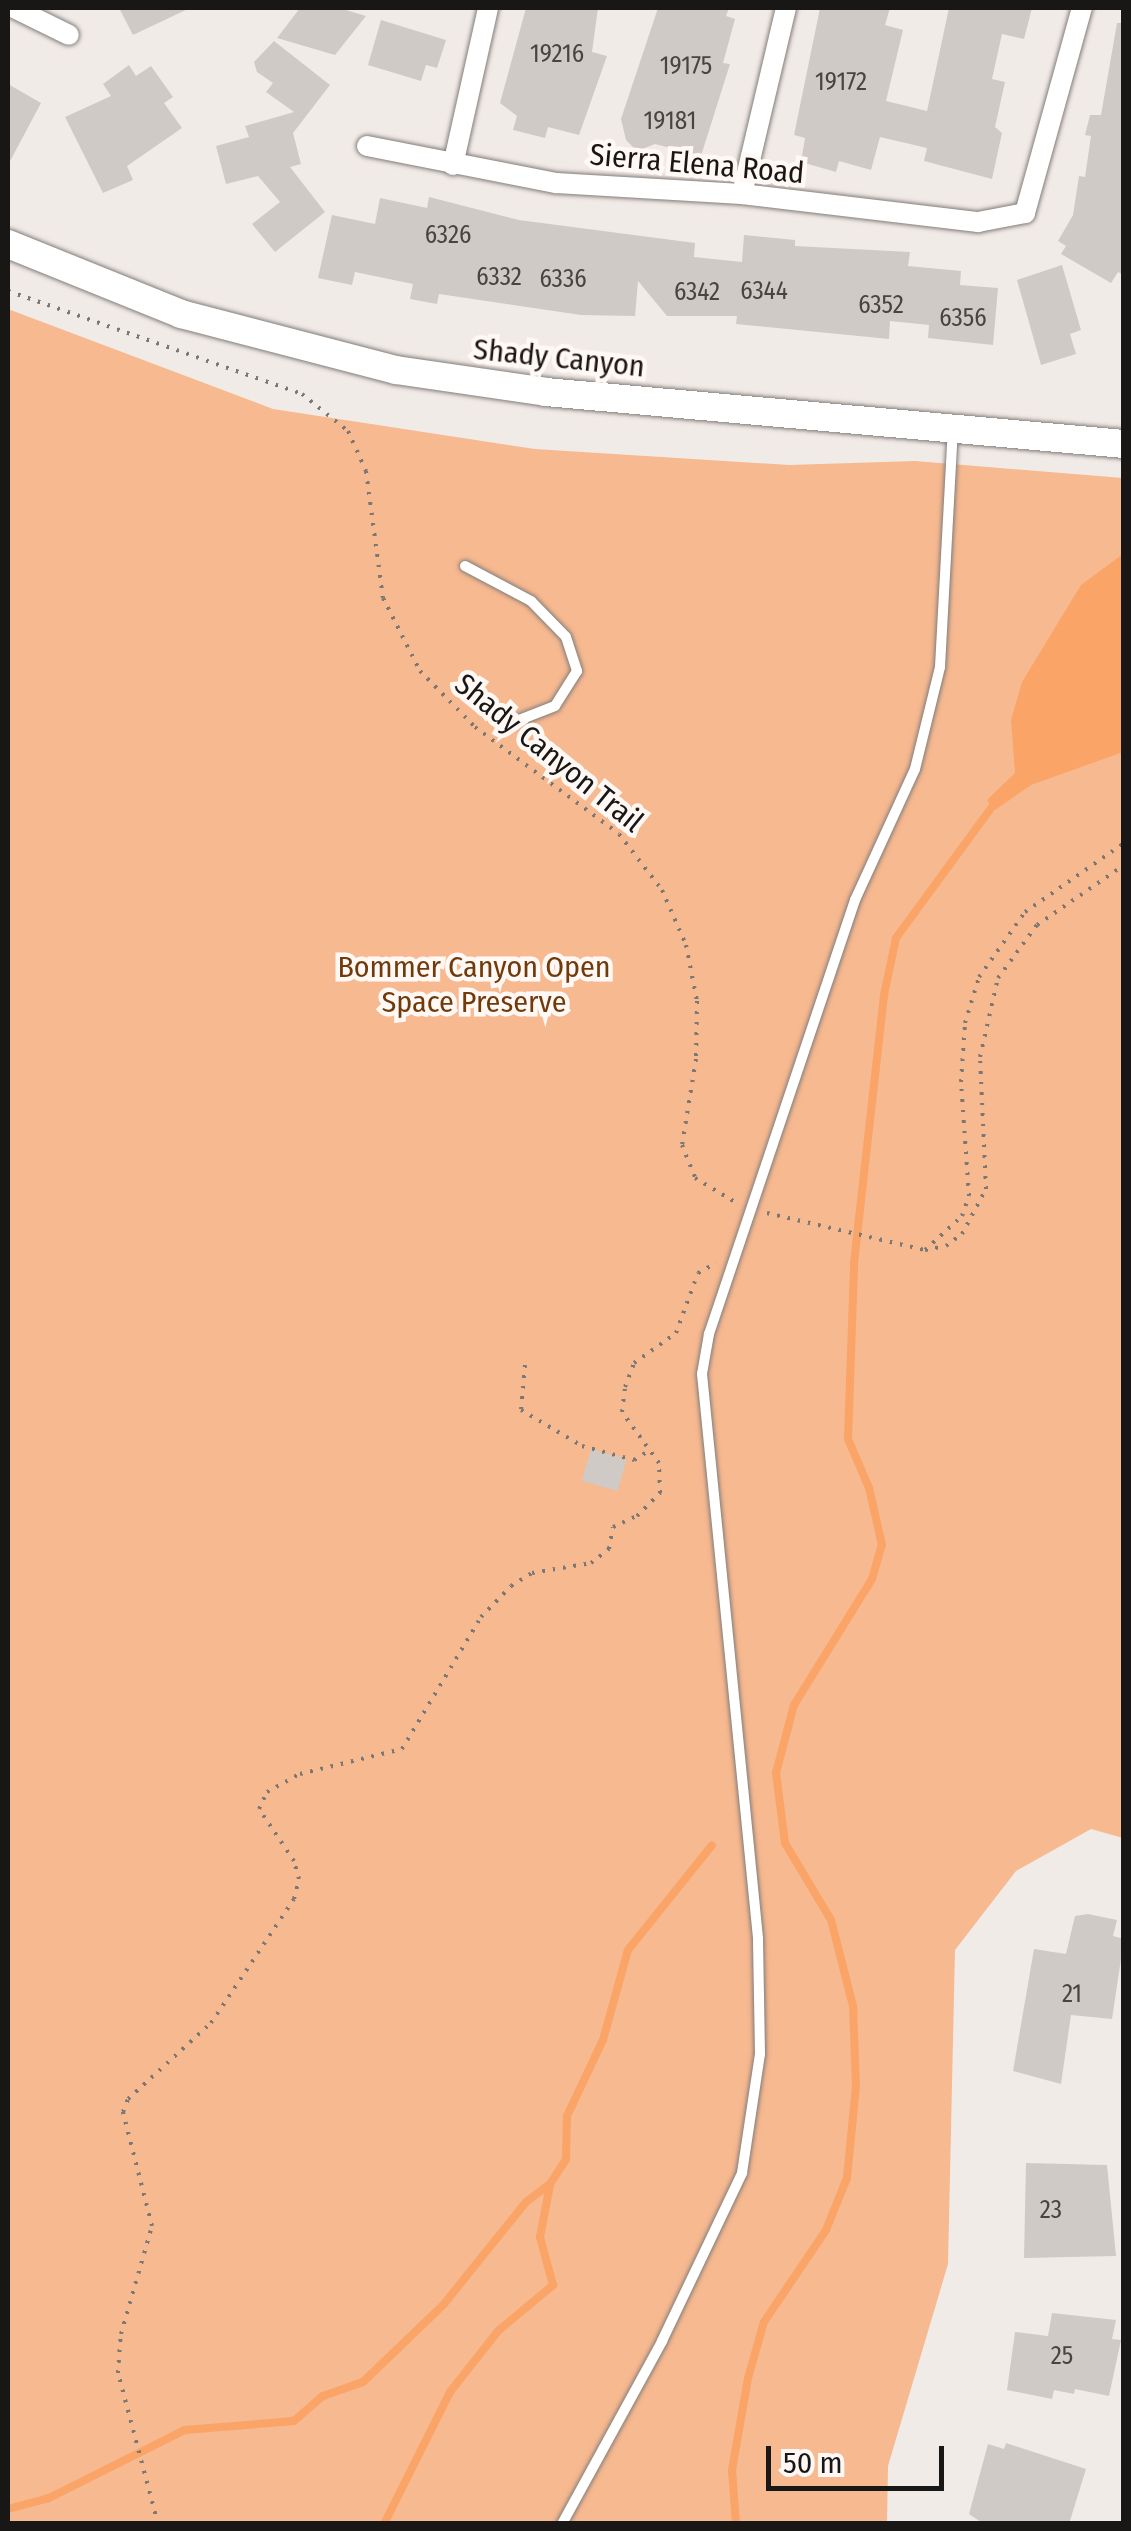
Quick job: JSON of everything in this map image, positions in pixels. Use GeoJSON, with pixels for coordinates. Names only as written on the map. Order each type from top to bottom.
{"type":"FeatureCollection","features":[{"type":"Feature","properties":{"kind":"main road","name":"Shady Canyon"},"geometry":{"type":"LineString","coordinates":[[8,244],[180,314],[396,370],[546,392],[1124,444]]}},
{"type":"Feature","properties":{"kind":"street"},"geometry":{"type":"LineString","coordinates":[[14,8],[69,35]]}},
{"type":"Feature","properties":{"kind":"street"},"geometry":{"type":"LineString","coordinates":[[453,165],[488,8]]}},
{"type":"Feature","properties":{"kind":"street"},"geometry":{"type":"LineString","coordinates":[[742,194],[786,8]]}},
{"type":"Feature","properties":{"kind":"street","name":"Sierra Elena Road"},"geometry":{"type":"LineString","coordinates":[[366,146],[556,183],[742,194],[978,222],[1024,213],[1082,8]]}},
{"type":"Feature","properties":{"kind":"lane"},"geometry":{"type":"LineString","coordinates":[[562,2524],[662,2341],[742,2173],[760,2054],[758,1938],[702,1374],[750,1208],[855,900],[915,769],[940,667],[953,428]]}},
{"type":"Feature","properties":{"kind":"lane"},"geometry":{"type":"LineString","coordinates":[[465,566],[531,600],[566,637],[577,670],[556,706],[514,722]]}},
{"type":"Feature","properties":{"kind":"path","name":"Shady Canyon Trail"},"geometry":{"type":"LineString","coordinates":[[8,292],[302,394],[348,431],[366,471],[384,598],[420,670],[475,728],[619,834],[662,890],[686,944],[697,1001],[696,1058],[683,1124],[685,1160],[710,1190],[750,1208],[923,1250]]}},
{"type":"Feature","properties":{"kind":"path"},"geometry":{"type":"LineString","coordinates":[[923,1250],[962,1216],[969,1196],[962,1082],[965,1022],[978,978],[1025,912],[1124,843]]}},
{"type":"Feature","properties":{"kind":"path"},"geometry":{"type":"LineString","coordinates":[[923,1250],[955,1240],[983,1201],[988,1162],[981,1043],[1004,967],[1037,924],[1124,865]]}},
{"type":"Feature","properties":{"kind":"path"},"geometry":{"type":"LineString","coordinates":[[158,2524],[130,2427],[118,2351],[152,2226],[122,2112],[141,2085],[211,2022],[294,1900],[299,1880],[294,1861],[259,1808],[267,1792],[300,1774],[402,1749],[481,1617],[511,1586],[532,1573],[591,1563],[609,1549],[613,1527],[660,1493],[664,1478],[650,1450],[622,1412],[625,1387],[634,1364],[676,1332],[698,1273],[720,1257]]}},
{"type":"Feature","properties":{"kind":"path"},"geometry":{"type":"LineString","coordinates":[[526,1365],[521,1410],[582,1446],[634,1460],[650,1450]]}},
{"type":"Feature","properties":{"kind":"green space","name":"Bommer Canyon Open Space Preserve"},"geometry":{"type":"Polygon","coordinates":[[[8,309],[273,409],[535,449],[789,465],[915,461],[1123,478],[1123,1838],[1091,1829],[1016,1871],[955,1950],[948,2264],[888,2466],[887,2523],[8,2523],[8,309]]]}},
{"type":"Feature","properties":{"kind":"shaded area"},"geometry":{"type":"Polygon","coordinates":[[[1123,554],[1123,752],[1031,785],[995,810],[987,800],[1015,773],[1011,720],[1022,682],[1081,585],[1123,554]]]}},
{"type":"Feature","properties":{"kind":"building"},"geometry":{"type":"Polygon","coordinates":[[[119,8],[190,8],[133,35],[119,8]]]}},
{"type":"Feature","properties":{"kind":"building"},"geometry":{"type":"Polygon","coordinates":[[[300,8],[339,8],[366,16],[335,55],[277,38],[300,8]]]}},
{"type":"Feature","properties":{"kind":"building"},"geometry":{"type":"Polygon","coordinates":[[[526,8],[598,8],[592,52],[607,56],[579,135],[548,127],[545,138],[513,130],[517,116],[500,103],[526,8]]]}},
{"type":"Feature","properties":{"kind":"building"},"geometry":{"type":"Polygon","coordinates":[[[658,8],[729,8],[726,16],[735,19],[723,63],[730,64],[701,156],[655,144],[637,151],[626,140],[621,119],[658,8]]]}},
{"type":"Feature","properties":{"kind":"building"},"geometry":{"type":"Polygon","coordinates":[[[820,8],[890,8],[885,25],[903,30],[886,101],[927,111],[949,8],[1032,8],[1024,39],[1002,34],[992,79],[1005,82],[995,127],[1002,133],[992,179],[924,161],[927,148],[880,137],[871,170],[839,161],[836,172],[801,162],[805,138],[794,135],[820,8]]]}},
{"type":"Feature","properties":{"kind":"building"},"geometry":{"type":"Polygon","coordinates":[[[381,20],[446,40],[437,68],[426,65],[421,81],[368,65],[381,20]]]}},
{"type":"Feature","properties":{"kind":"building"},"geometry":{"type":"Polygon","coordinates":[[[1117,23],[1124,23],[1124,275],[1118,272],[1111,283],[1061,254],[1066,246],[1058,241],[1073,215],[1079,176],[1085,177],[1091,136],[1085,135],[1090,115],[1101,115],[1117,23]]]}},
{"type":"Feature","properties":{"kind":"building"},"geometry":{"type":"Polygon","coordinates":[[[274,41],[330,85],[293,133],[301,164],[290,167],[325,212],[275,252],[252,224],[280,202],[258,176],[226,184],[216,146],[249,137],[245,126],[294,112],[266,92],[273,83],[257,72],[254,62],[274,41]]]}},
{"type":"Feature","properties":{"kind":"building"},"geometry":{"type":"Polygon","coordinates":[[[129,65],[136,76],[151,66],[173,97],[164,103],[182,128],[127,166],[133,180],[103,193],[65,117],[111,96],[103,84],[129,65]]]}},
{"type":"Feature","properties":{"kind":"building"},"geometry":{"type":"Polygon","coordinates":[[[8,84],[41,103],[8,165],[8,84]]]}},
{"type":"Feature","properties":{"kind":"building"},"geometry":{"type":"Polygon","coordinates":[[[429,197],[519,220],[695,243],[694,257],[742,262],[744,235],[795,240],[795,246],[910,252],[908,266],[961,271],[960,285],[998,288],[993,345],[928,338],[929,325],[890,321],[889,339],[736,324],[737,316],[667,316],[638,281],[635,316],[581,315],[439,294],[437,304],[410,299],[413,284],[355,272],[352,285],[318,278],[332,215],[375,224],[380,198],[427,208],[429,197]]]}},
{"type":"Feature","properties":{"kind":"building"},"geometry":{"type":"Polygon","coordinates":[[[1062,265],[1081,330],[1070,334],[1076,354],[1041,365],[1017,280],[1062,265]]]}},
{"type":"Feature","properties":{"kind":"building"},"geometry":{"type":"Polygon","coordinates":[[[591,1449],[627,1459],[617,1491],[582,1481],[591,1449]]]}},
{"type":"Feature","properties":{"kind":"building"},"geometry":{"type":"Polygon","coordinates":[[[1088,1914],[1117,1920],[1113,1936],[1124,1939],[1112,2019],[1071,2015],[1061,2084],[1013,2071],[1034,1949],[1066,1954],[1075,1916],[1088,1914]]]}},
{"type":"Feature","properties":{"kind":"building"},"geometry":{"type":"Polygon","coordinates":[[[1026,2163],[1107,2165],[1116,2256],[1024,2258],[1026,2163]]]}},
{"type":"Feature","properties":{"kind":"building"},"geometry":{"type":"Polygon","coordinates":[[[1052,2313],[1116,2320],[1112,2339],[1121,2340],[1109,2396],[1075,2389],[1074,2394],[1054,2390],[1052,2399],[1007,2390],[1015,2332],[1048,2336],[1052,2313]]]}},
{"type":"Feature","properties":{"kind":"building"},"geometry":{"type":"Polygon","coordinates":[[[1006,2443],[1086,2469],[1069,2524],[984,2524],[969,2514],[988,2444],[1004,2449],[1006,2443]]]}},
{"type":"Feature","properties":{"kind":"waterway"},"geometry":{"type":"LineString","coordinates":[[736,2524],[732,2470],[748,2378],[764,2322],[826,2230],[847,2178],[856,2087],[853,2006],[831,1920],[785,1843],[776,1773],[794,1705],[872,1579],[882,1545],[869,1488],[848,1439],[854,1263],[884,995],[896,938],[997,800]]}},
{"type":"Feature","properties":{"kind":"waterway"},"geometry":{"type":"LineString","coordinates":[[8,2509],[49,2498],[185,2430],[294,2421],[323,2396],[363,2382],[444,2304],[526,2202],[550,2184],[566,2159],[567,2116],[603,2040],[628,1950],[712,1845]]}},
{"type":"Feature","properties":{"kind":"waterway"},"geometry":{"type":"LineString","coordinates":[[384,2524],[450,2392],[498,2331],[553,2285],[540,2237],[550,2185]]}}]}
